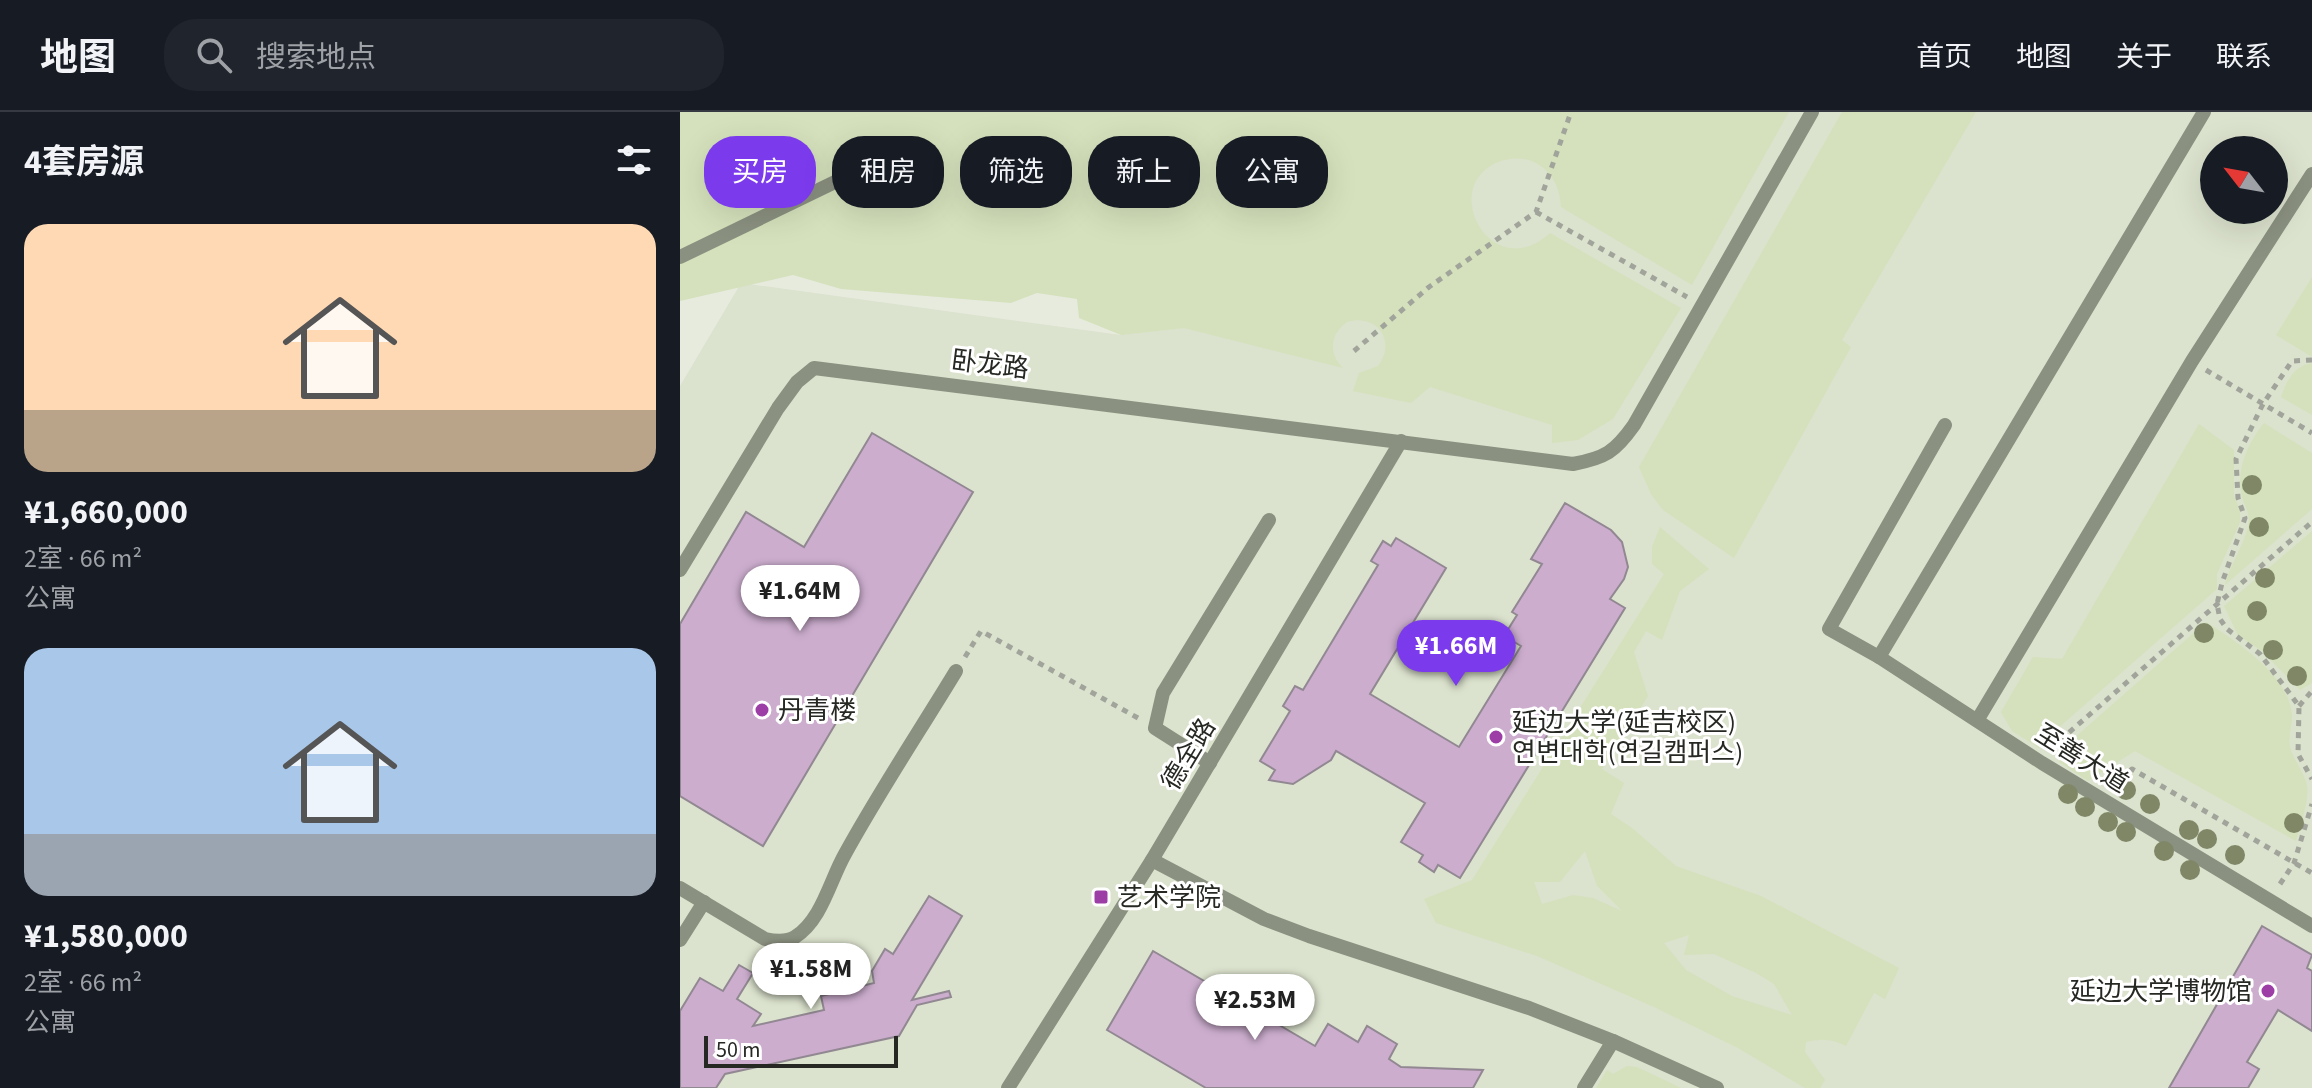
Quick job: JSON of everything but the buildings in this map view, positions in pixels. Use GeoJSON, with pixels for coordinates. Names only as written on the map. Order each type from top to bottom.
{"type":"FeatureCollection","features":[{"type":"Feature","properties":{"kind":"lane"},"geometry":{"type":"LineString","coordinates":[[1401,441],[1573,464],[1608,455],[1620,445],[1634,425],[1812,112]]}},
{"type":"Feature","properties":{"kind":"lane"},"geometry":{"type":"LineString","coordinates":[[1879,657],[2204,112]]}},
{"type":"Feature","properties":{"kind":"lane"},"geometry":{"type":"LineString","coordinates":[[1978,719],[2192,361],[2312,174]]}},
{"type":"Feature","properties":{"kind":"lane"},"geometry":{"type":"LineString","coordinates":[[680,257],[832,183]]}},
{"type":"Feature","properties":{"kind":"lane","name":"卧龙路"},"geometry":{"type":"LineString","coordinates":[[680,570],[778,408],[797,382],[814,368],[1401,441]]}},
{"type":"Feature","properties":{"kind":"lane","name":"至善大道"},"geometry":{"type":"LineString","coordinates":[[1945,425],[1829,629],[1978,719],[2042,763],[2312,926]]}},
{"type":"Feature","properties":{"kind":"lane","name":"德全路"},"geometry":{"type":"LineString","coordinates":[[1008,1088],[1152,860],[1401,441]]}},
{"type":"Feature","properties":{"kind":"lane"},"geometry":{"type":"LineString","coordinates":[[1210,763],[1155,728],[1163,693],[1269,520]]}},
{"type":"Feature","properties":{"kind":"lane"},"geometry":{"type":"LineString","coordinates":[[680,888],[765,939],[794,938],[811,921],[844,856],[956,671]]}},
{"type":"Feature","properties":{"kind":"lane"},"geometry":{"type":"LineString","coordinates":[[1152,860],[1264,919],[1529,1008],[1613,1041],[1717,1088]]}},
{"type":"Feature","properties":{"kind":"lane"},"geometry":{"type":"LineString","coordinates":[[680,940],[704,902]]}},
{"type":"Feature","properties":{"kind":"lane"},"geometry":{"type":"LineString","coordinates":[[1584,1088],[1613,1041]]}},
{"type":"Feature","properties":{"kind":"path"},"geometry":{"type":"LineString","coordinates":[[1354,351],[1429,287],[1536,212],[1571,112]]}},
{"type":"Feature","properties":{"kind":"path"},"geometry":{"type":"LineString","coordinates":[[1536,212],[1702,305]]}},
{"type":"Feature","properties":{"kind":"path"},"geometry":{"type":"LineString","coordinates":[[2312,360],[2292,361],[2263,404],[2236,459],[2238,498],[2245,518],[2217,604],[2220,619],[2227,629],[2260,654],[2299,706],[2298,754],[2312,779]]}},
{"type":"Feature","properties":{"kind":"path"},"geometry":{"type":"LineString","coordinates":[[2192,361],[2312,433]]}},
{"type":"Feature","properties":{"kind":"path"},"geometry":{"type":"LineString","coordinates":[[2042,763],[2054,744],[2312,522]]}},
{"type":"Feature","properties":{"kind":"path"},"geometry":{"type":"LineString","coordinates":[[956,671],[981,631],[1125,711]]}},
{"type":"Feature","properties":{"kind":"path"},"geometry":{"type":"LineString","coordinates":[[2299,706],[2312,691]]}},
{"type":"Feature","properties":{"kind":"path"},"geometry":{"type":"LineString","coordinates":[[2097,796],[2132,769],[2312,873]]}},
{"type":"Feature","properties":{"kind":"path"},"geometry":{"type":"LineString","coordinates":[[2270,900],[2294,863],[2312,804]]}},
{"type":"Feature","properties":{"kind":"shaded area","name":"延边大学(延吉校区) 연변대학(연길캠퍼스)"},"geometry":{"type":"Polygon","coordinates":[[[1250,112],[2312,112],[2312,1088],[680,1088],[680,386],[741,283],[1121,335],[1194,208],[1200,208],[1200,198],[1216,171],[1216,208],[1328,208],[1328,136],[1236,136],[1250,112]]]}},
{"type":"Feature","properties":{"kind":"green space"},"geometry":{"type":"Polygon","coordinates":[[[680,112],[1789,112],[1692,285],[1561,207],[1554,180],[1534,162],[1521,159],[1502,161],[1480,175],[1472,192],[1473,210],[1480,227],[1492,241],[1509,248],[1529,246],[1550,233],[1681,308],[1613,419],[1578,440],[1552,443],[1552,425],[1430,387],[1411,403],[1353,391],[1359,373],[1378,366],[1385,347],[1381,331],[1375,325],[1358,320],[1347,322],[1334,338],[1333,350],[1343,368],[1184,328],[1121,335],[1079,318],[1077,299],[1037,293],[1011,303],[841,289],[793,275],[680,301],[680,112]]]}},
{"type":"Feature","properties":{"kind":"green space"},"geometry":{"type":"Polygon","coordinates":[[[1842,112],[1976,112],[1842,340],[1851,347],[1734,558],[1663,510],[1651,494],[1639,467],[1842,112]]]}},
{"type":"Feature","properties":{"kind":"green space"},"geometry":{"type":"Polygon","coordinates":[[[2312,277],[2312,357],[2276,335],[2312,277]]]}},
{"type":"Feature","properties":{"kind":"green space"},"geometry":{"type":"Polygon","coordinates":[[[2312,363],[2312,415],[2281,397],[2292,375],[2312,363]]]}},
{"type":"Feature","properties":{"kind":"green space"},"geometry":{"type":"Polygon","coordinates":[[[2264,423],[2312,453],[2312,509],[2225,585],[2248,527],[2241,472],[2249,446],[2264,423]]]}},
{"type":"Feature","properties":{"kind":"green space"},"geometry":{"type":"Polygon","coordinates":[[[2199,424],[2234,450],[2234,496],[2240,510],[2240,522],[2217,574],[2217,589],[2039,748],[2012,731],[2001,712],[2033,657],[2062,659],[2199,424]]]}},
{"type":"Feature","properties":{"kind":"green space"},"geometry":{"type":"Polygon","coordinates":[[[1660,527],[1709,569],[1680,591],[1662,640],[1646,631],[1634,652],[1648,696],[1602,769],[1624,783],[1611,814],[1676,866],[1761,896],[1899,968],[1885,999],[1874,993],[1846,1046],[1827,1040],[1806,1042],[1805,1052],[1825,1080],[1820,1088],[1805,1088],[1738,1048],[1537,956],[1436,923],[1424,899],[1472,880],[1664,574],[1652,564],[1652,547],[1660,527]],[[1585,851],[1560,882],[1534,882],[1542,904],[1573,895],[1593,898],[1622,911],[1597,886],[1585,851]],[[1689,935],[1664,943],[1686,970],[1732,996],[1792,1015],[1774,984],[1756,973],[1714,954],[1684,955],[1689,935]]]}},
{"type":"Feature","properties":{"kind":"green space"},"geometry":{"type":"Polygon","coordinates":[[[2312,531],[2312,683],[2300,690],[2262,651],[2238,635],[2224,606],[2312,531]]]}},
{"type":"Feature","properties":{"kind":"green space"},"geometry":{"type":"Polygon","coordinates":[[[2206,622],[2260,661],[2282,687],[2289,701],[2292,716],[2290,747],[2307,786],[2296,841],[2135,751],[2088,781],[2059,762],[2072,740],[2206,622]]]}},
{"type":"Feature","properties":{"kind":"green space"},"geometry":{"type":"Polygon","coordinates":[[[1627,1066],[1637,1067],[1681,1088],[1596,1088],[1607,1070],[1613,1074],[1627,1066]]]}},
{"type":"Feature","properties":{"kind":"place","name":"丹青楼"},"geometry":{"type":"Point","coordinates":[762,710]}},
{"type":"Feature","properties":{"kind":"place","name":"延边大学(延吉校区) 연변대학(연길캠퍼스)"},"geometry":{"type":"Point","coordinates":[1496,737]}},
{"type":"Feature","properties":{"kind":"place","name":"艺术学院"},"geometry":{"type":"Point","coordinates":[1101,897]}},
{"type":"Feature","properties":{"kind":"place","name":"延边大学博物馆"},"geometry":{"type":"Point","coordinates":[2268,991]}}]}
